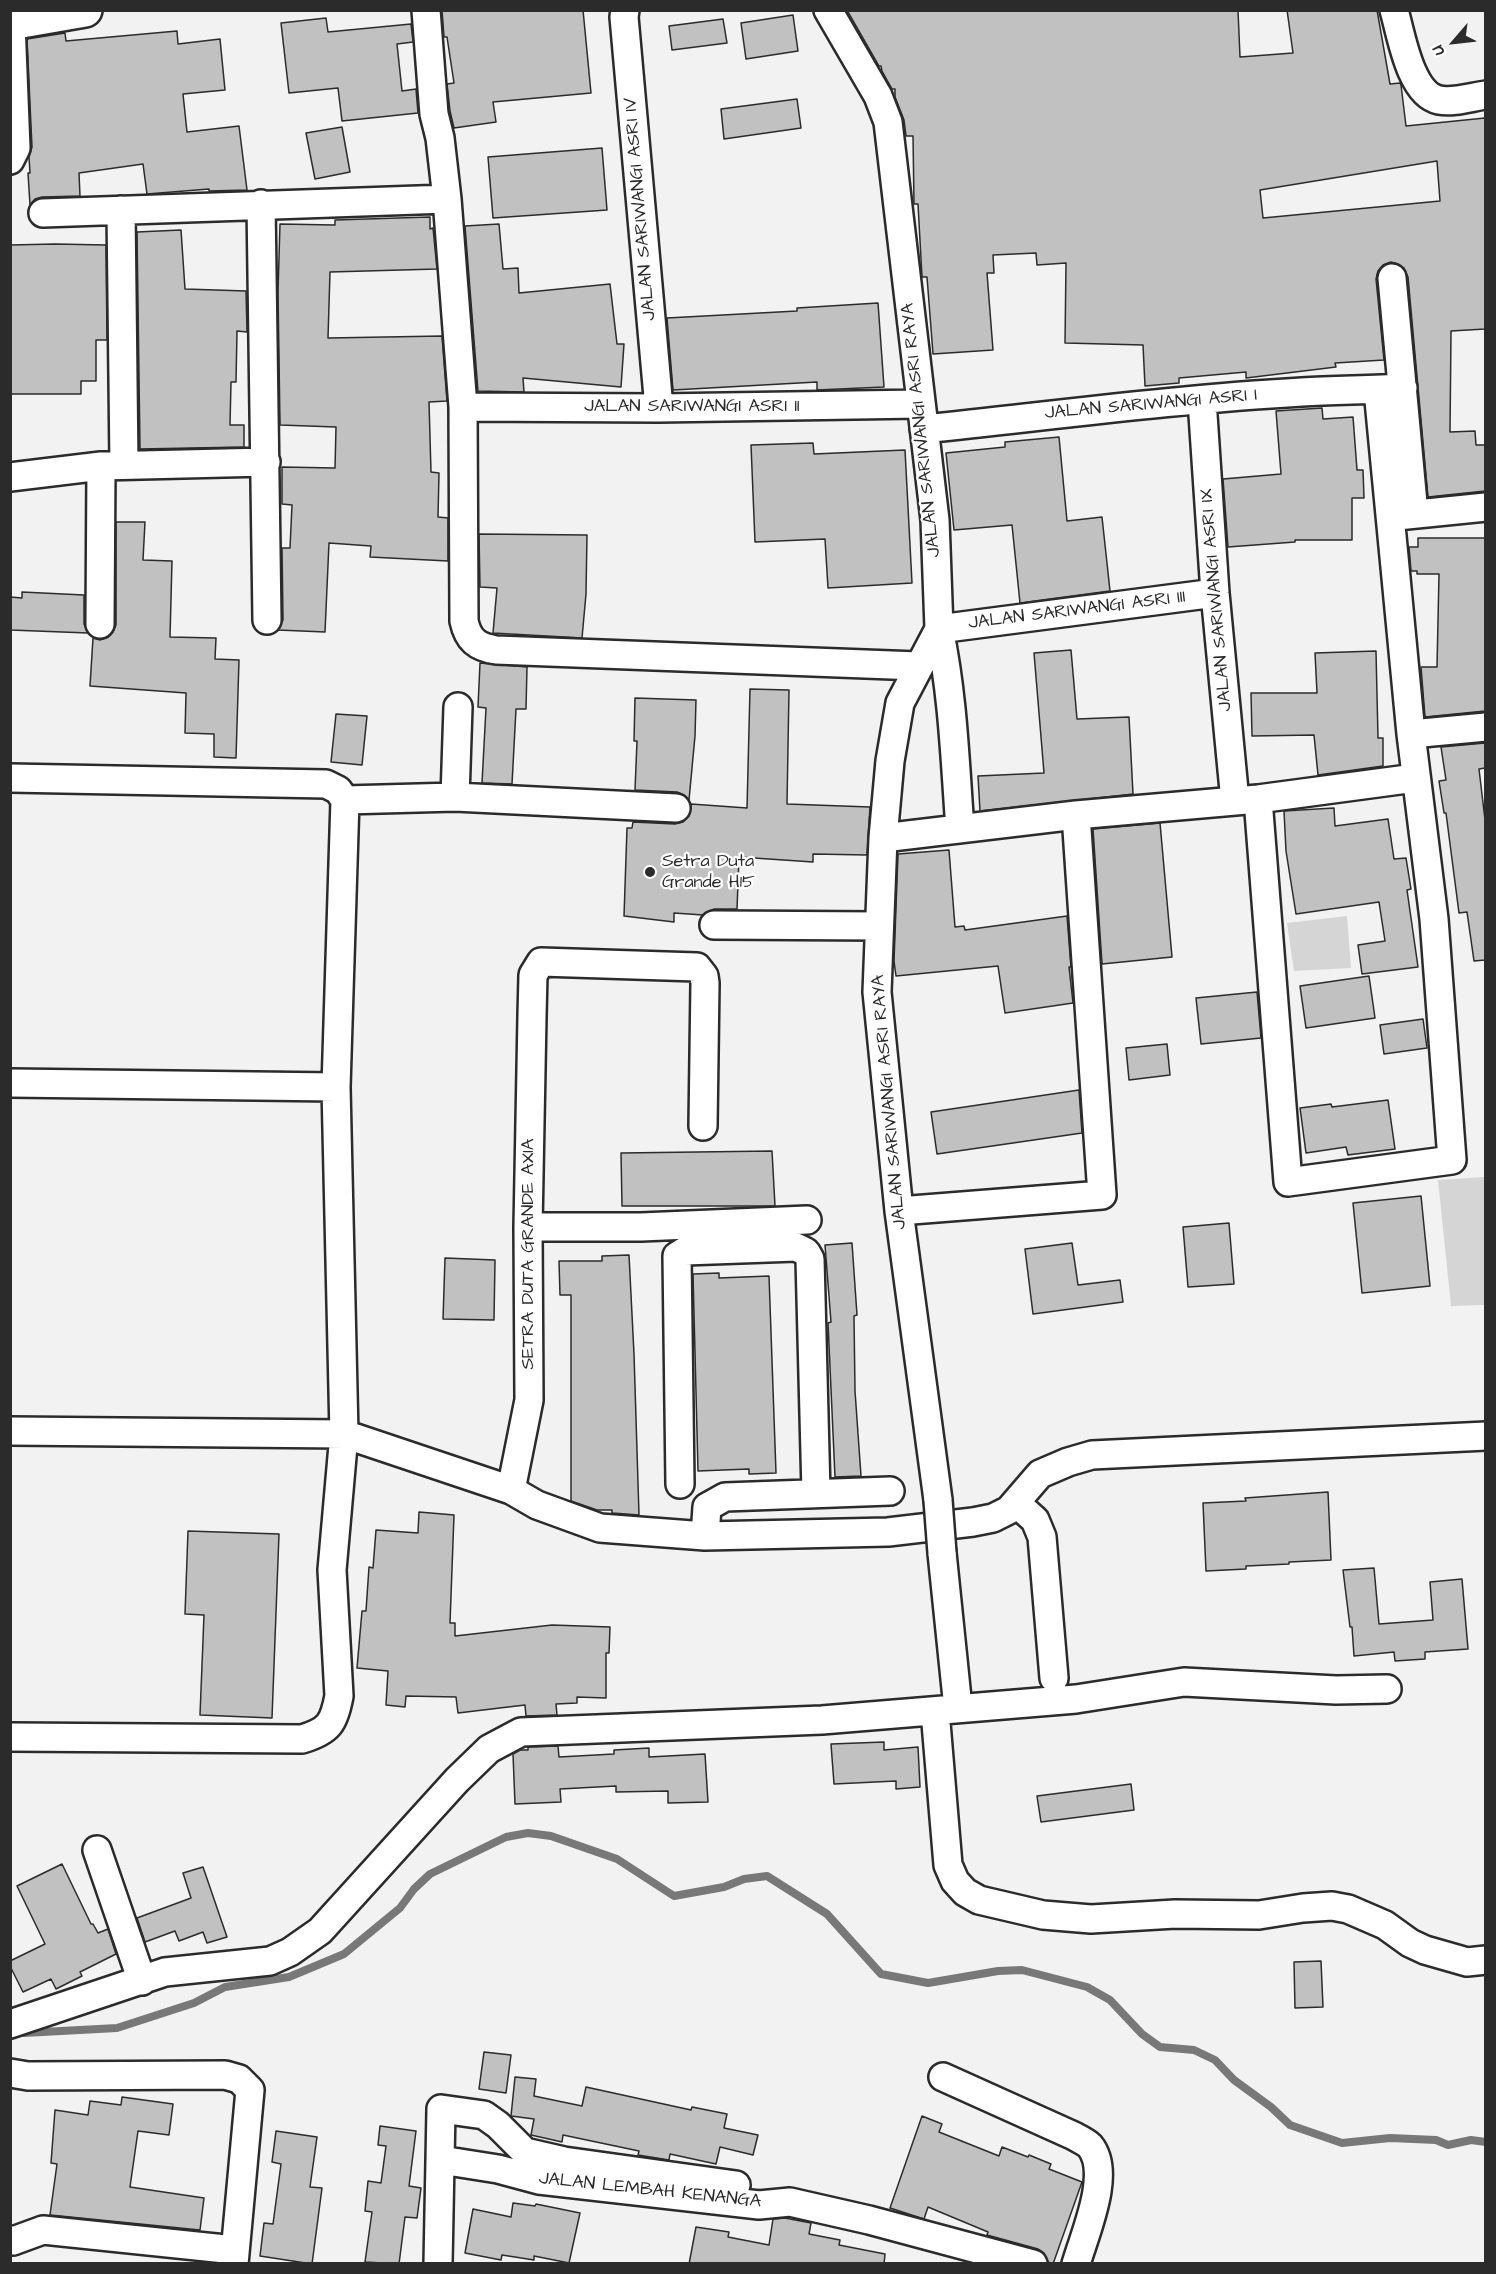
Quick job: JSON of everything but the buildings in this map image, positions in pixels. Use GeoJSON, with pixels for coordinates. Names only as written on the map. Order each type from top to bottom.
{"type":"FeatureCollection","features":[{"type":"Feature","properties":{"kind":"street"},"geometry":{"type":"LineString","coordinates":[[10,160],[16,148],[11,23],[84,10]]}},
{"type":"Feature","properties":{"kind":"street"},"geometry":{"type":"LineString","coordinates":[[426,10],[434,114],[447,199],[463,407],[464,621],[467,633],[483,648],[496,650],[918,666]]}},
{"type":"Feature","properties":{"kind":"street","name":"JALAN SARIWANGI ASRI IV"},"geometry":{"type":"LineString","coordinates":[[625,10],[659,408]]}},
{"type":"Feature","properties":{"kind":"street","name":"JALAN SARIWANGI ASRI RAYA"},"geometry":{"type":"LineString","coordinates":[[828,10],[878,96],[888,122],[935,520],[939,629],[900,703],[890,761],[883,838],[877,992],[899,1211],[938,1500],[942,1553],[948,1865],[955,1881],[965,1892],[980,1900],[1043,1915],[1091,1918],[1175,1914],[1259,1915],[1332,1906],[1348,1909],[1385,1925],[1410,1943],[1425,1950],[1467,1962],[1485,1960]]}},
{"type":"Feature","properties":{"kind":"street"},"geometry":{"type":"LineString","coordinates":[[1394,10],[1413,75],[1427,94],[1446,101],[1485,95]]}},
{"type":"Feature","properties":{"kind":"street"},"geometry":{"type":"LineString","coordinates":[[43,213],[447,199]]}},
{"type":"Feature","properties":{"kind":"street"},"geometry":{"type":"LineString","coordinates":[[261,204],[267,620]]}},
{"type":"Feature","properties":{"kind":"street"},"geometry":{"type":"LineString","coordinates":[[100,624],[112,466],[121,210]]}},
{"type":"Feature","properties":{"kind":"street"},"geometry":{"type":"LineString","coordinates":[[883,838],[1076,814],[1247,800],[1415,778],[1411,734],[1402,515],[1390,389],[1392,278]]}},
{"type":"Feature","properties":{"kind":"street","name":"JALAN SARIWANGI ASRI I"},"geometry":{"type":"LineString","coordinates":[[922,417],[1082,411],[1303,392],[1390,389]]}},
{"type":"Feature","properties":{"kind":"street","name":"JALAN SARIWANGI ASRI IX"},"geometry":{"type":"LineString","coordinates":[[1202,400],[1215,594],[1247,800],[1287,1182],[1452,1160],[1434,919],[1415,778]]}},
{"type":"Feature","properties":{"kind":"street","name":"JALAN SARIWANGI ASRI II"},"geometry":{"type":"LineString","coordinates":[[463,407],[659,408],[922,417]]}},
{"type":"Feature","properties":{"kind":"street"},"geometry":{"type":"LineString","coordinates":[[10,477],[112,466],[266,462]]}},
{"type":"Feature","properties":{"kind":"street"},"geometry":{"type":"LineString","coordinates":[[1402,515],[1485,507]]}},
{"type":"Feature","properties":{"kind":"street","name":"JALAN SARIWANGI ASRI III"},"geometry":{"type":"LineString","coordinates":[[939,629],[1215,594]]}},
{"type":"Feature","properties":{"kind":"street"},"geometry":{"type":"LineString","coordinates":[[939,629],[951,704],[960,829]]}},
{"type":"Feature","properties":{"kind":"street"},"geometry":{"type":"LineString","coordinates":[[455,797],[458,707]]}},
{"type":"Feature","properties":{"kind":"street"},"geometry":{"type":"LineString","coordinates":[[1411,734],[1485,728]]}},
{"type":"Feature","properties":{"kind":"street"},"geometry":{"type":"LineString","coordinates":[[10,778],[326,784],[338,790],[345,800],[336,1087],[344,1434],[332,1570],[339,1696],[336,1713],[329,1726],[318,1734],[302,1739],[10,1737]]}},
{"type":"Feature","properties":{"kind":"street"},"geometry":{"type":"LineString","coordinates":[[345,800],[455,797],[676,808]]}},
{"type":"Feature","properties":{"kind":"street"},"geometry":{"type":"LineString","coordinates":[[899,1211],[1102,1195],[1076,814]]}},
{"type":"Feature","properties":{"kind":"street"},"geometry":{"type":"LineString","coordinates":[[714,925],[879,927]]}},
{"type":"Feature","properties":{"kind":"street","name":"SETRA DUTA GRANDE AXIA"},"geometry":{"type":"LineString","coordinates":[[511,1490],[528,1400],[531,1016],[533,975],[540,962],[692,965],[697,967],[704,976],[705,983],[703,1126]]}},
{"type":"Feature","properties":{"kind":"street"},"geometry":{"type":"LineString","coordinates":[[10,1083],[336,1087]]}},
{"type":"Feature","properties":{"kind":"street"},"geometry":{"type":"LineString","coordinates":[[528,1227],[641,1227],[807,1220]]}},
{"type":"Feature","properties":{"kind":"street"},"geometry":{"type":"LineString","coordinates":[[680,1484],[677,1256],[685,1251],[796,1246],[806,1252],[810,1259],[816,1493]]}},
{"type":"Feature","properties":{"kind":"street"},"geometry":{"type":"LineString","coordinates":[[10,1431],[344,1434],[511,1490],[537,1505],[600,1528],[705,1536],[923,1529],[993,1518],[1009,1510],[1040,1474],[1092,1455],[1485,1436]]}},
{"type":"Feature","properties":{"kind":"street"},"geometry":{"type":"LineString","coordinates":[[705,1536],[707,1507],[725,1497],[890,1491]]}},
{"type":"Feature","properties":{"kind":"street"},"geometry":{"type":"LineString","coordinates":[[1016,1503],[1035,1520],[1041,1537],[1054,1678]]}},
{"type":"Feature","properties":{"kind":"street"},"geometry":{"type":"LineString","coordinates":[[10,2024],[165,1972],[270,1961],[291,1952],[320,1931],[457,1780],[489,1749],[521,1732],[822,1720],[1076,1699],[1184,1682],[1336,1690],[1388,1689]]}},
{"type":"Feature","properties":{"kind":"street"},"geometry":{"type":"LineString","coordinates":[[97,1850],[142,1981]]}},
{"type":"Feature","properties":{"kind":"street"},"geometry":{"type":"LineString","coordinates":[[10,2073],[28,2076],[225,2075],[239,2079],[250,2091],[235,2257],[43,2230],[14,2248]]}},
{"type":"Feature","properties":{"kind":"street"},"geometry":{"type":"LineString","coordinates":[[943,2078],[1074,2136],[1089,2146],[1099,2165],[1099,2185],[1076,2264]]}},
{"type":"Feature","properties":{"kind":"street"},"geometry":{"type":"LineString","coordinates":[[438,2264],[441,2109],[484,2115],[525,2152],[564,2160],[763,2189],[790,2202]]}},
{"type":"Feature","properties":{"kind":"street","name":"JALAN LEMBAH KENANGA"},"geometry":{"type":"LineString","coordinates":[[441,2160],[498,2169],[539,2180],[759,2205],[790,2202],[869,2220],[1033,2264]]}},
{"type":"Feature","properties":{"kind":"shaded area"},"geometry":{"type":"Polygon","coordinates":[[[1347,916],[1351,968],[1294,971],[1287,923],[1347,916]]]}},
{"type":"Feature","properties":{"kind":"shaded area"},"geometry":{"type":"Polygon","coordinates":[[[1485,1177],[1485,1305],[1451,1306],[1438,1180],[1485,1177]]]}},
{"type":"Feature","properties":{"kind":"waterway"},"geometry":{"type":"LineString","coordinates":[[24,2033],[117,2028],[194,2003],[225,1987],[289,1977],[344,1954],[400,1908],[414,1889],[430,1874],[506,1837],[528,1833],[551,1836],[617,1859],[674,1896],[724,1887],[744,1879],[767,1876],[827,1914],[881,1974],[928,1983],[998,1971],[1022,1970],[1087,1987],[1110,2000],[1142,2034],[1160,2047],[1194,2050],[1215,2060],[1234,2080],[1271,2107],[1290,2125],[1342,2143],[1390,2138],[1436,2140],[1448,2145],[1471,2140],[1486,2142]]}},
{"type":"Feature","properties":{"kind":"place","name":"Setra Duta Grande H15"},"geometry":{"type":"Point","coordinates":[650,872]}}]}
